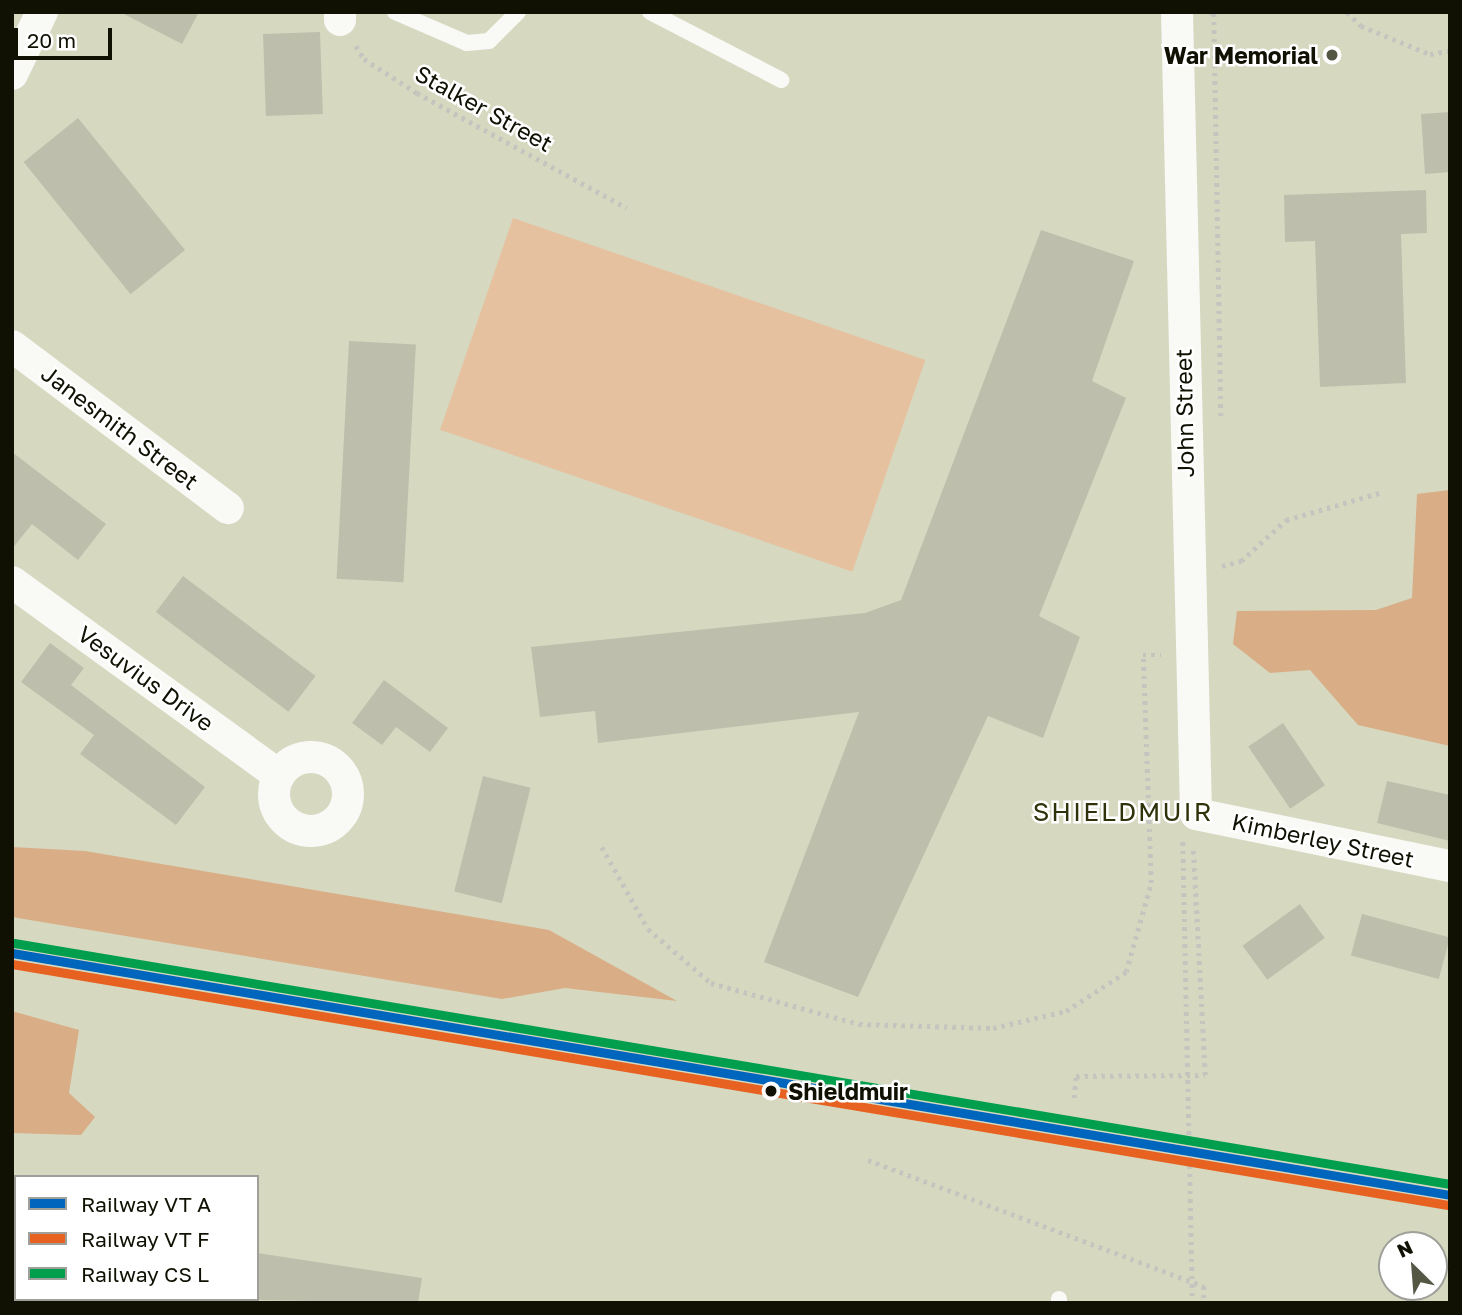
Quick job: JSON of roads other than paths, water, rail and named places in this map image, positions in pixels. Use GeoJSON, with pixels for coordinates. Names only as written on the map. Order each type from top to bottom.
{"type":"FeatureCollection","features":[{"type":"Feature","properties":{"kind":"street"},"geometry":{"type":"LineString","coordinates":[[12,74],[42,12]]}},
{"type":"Feature","properties":{"kind":"street","name":"John Street"},"geometry":{"type":"LineString","coordinates":[[1177,12],[1186,568],[1190,655],[1189,819]]}},
{"type":"Feature","properties":{"kind":"street","name":"Janesmith Street"},"geometry":{"type":"LineString","coordinates":[[12,346],[228,508]]}},
{"type":"Feature","properties":{"kind":"street","name":"Vesuvius Drive"},"geometry":{"type":"LineString","coordinates":[[14,586],[279,775]]}},
{"type":"Feature","properties":{"kind":"street","name":"Kimberley Street"},"geometry":{"type":"LineString","coordinates":[[1189,819],[1450,866]]}},
{"type":"Feature","properties":{"kind":"lane"},"geometry":{"type":"LineString","coordinates":[[395,12],[467,43],[489,41],[518,12]]}},
{"type":"Feature","properties":{"kind":"lane"},"geometry":{"type":"LineString","coordinates":[[650,12],[781,80]]}},
{"type":"Feature","properties":{"kind":"place","name":"War Memorial"},"geometry":{"type":"Point","coordinates":[1332,55]}},
{"type":"Feature","properties":{"kind":"place","name":"Shieldmuir"},"geometry":{"type":"Point","coordinates":[771,1091]}},
{"type":"Feature","properties":{"kind":"district","name":"SHIELDMUIR"},"geometry":{"type":"Point","coordinates":[1123,812]}}]}
